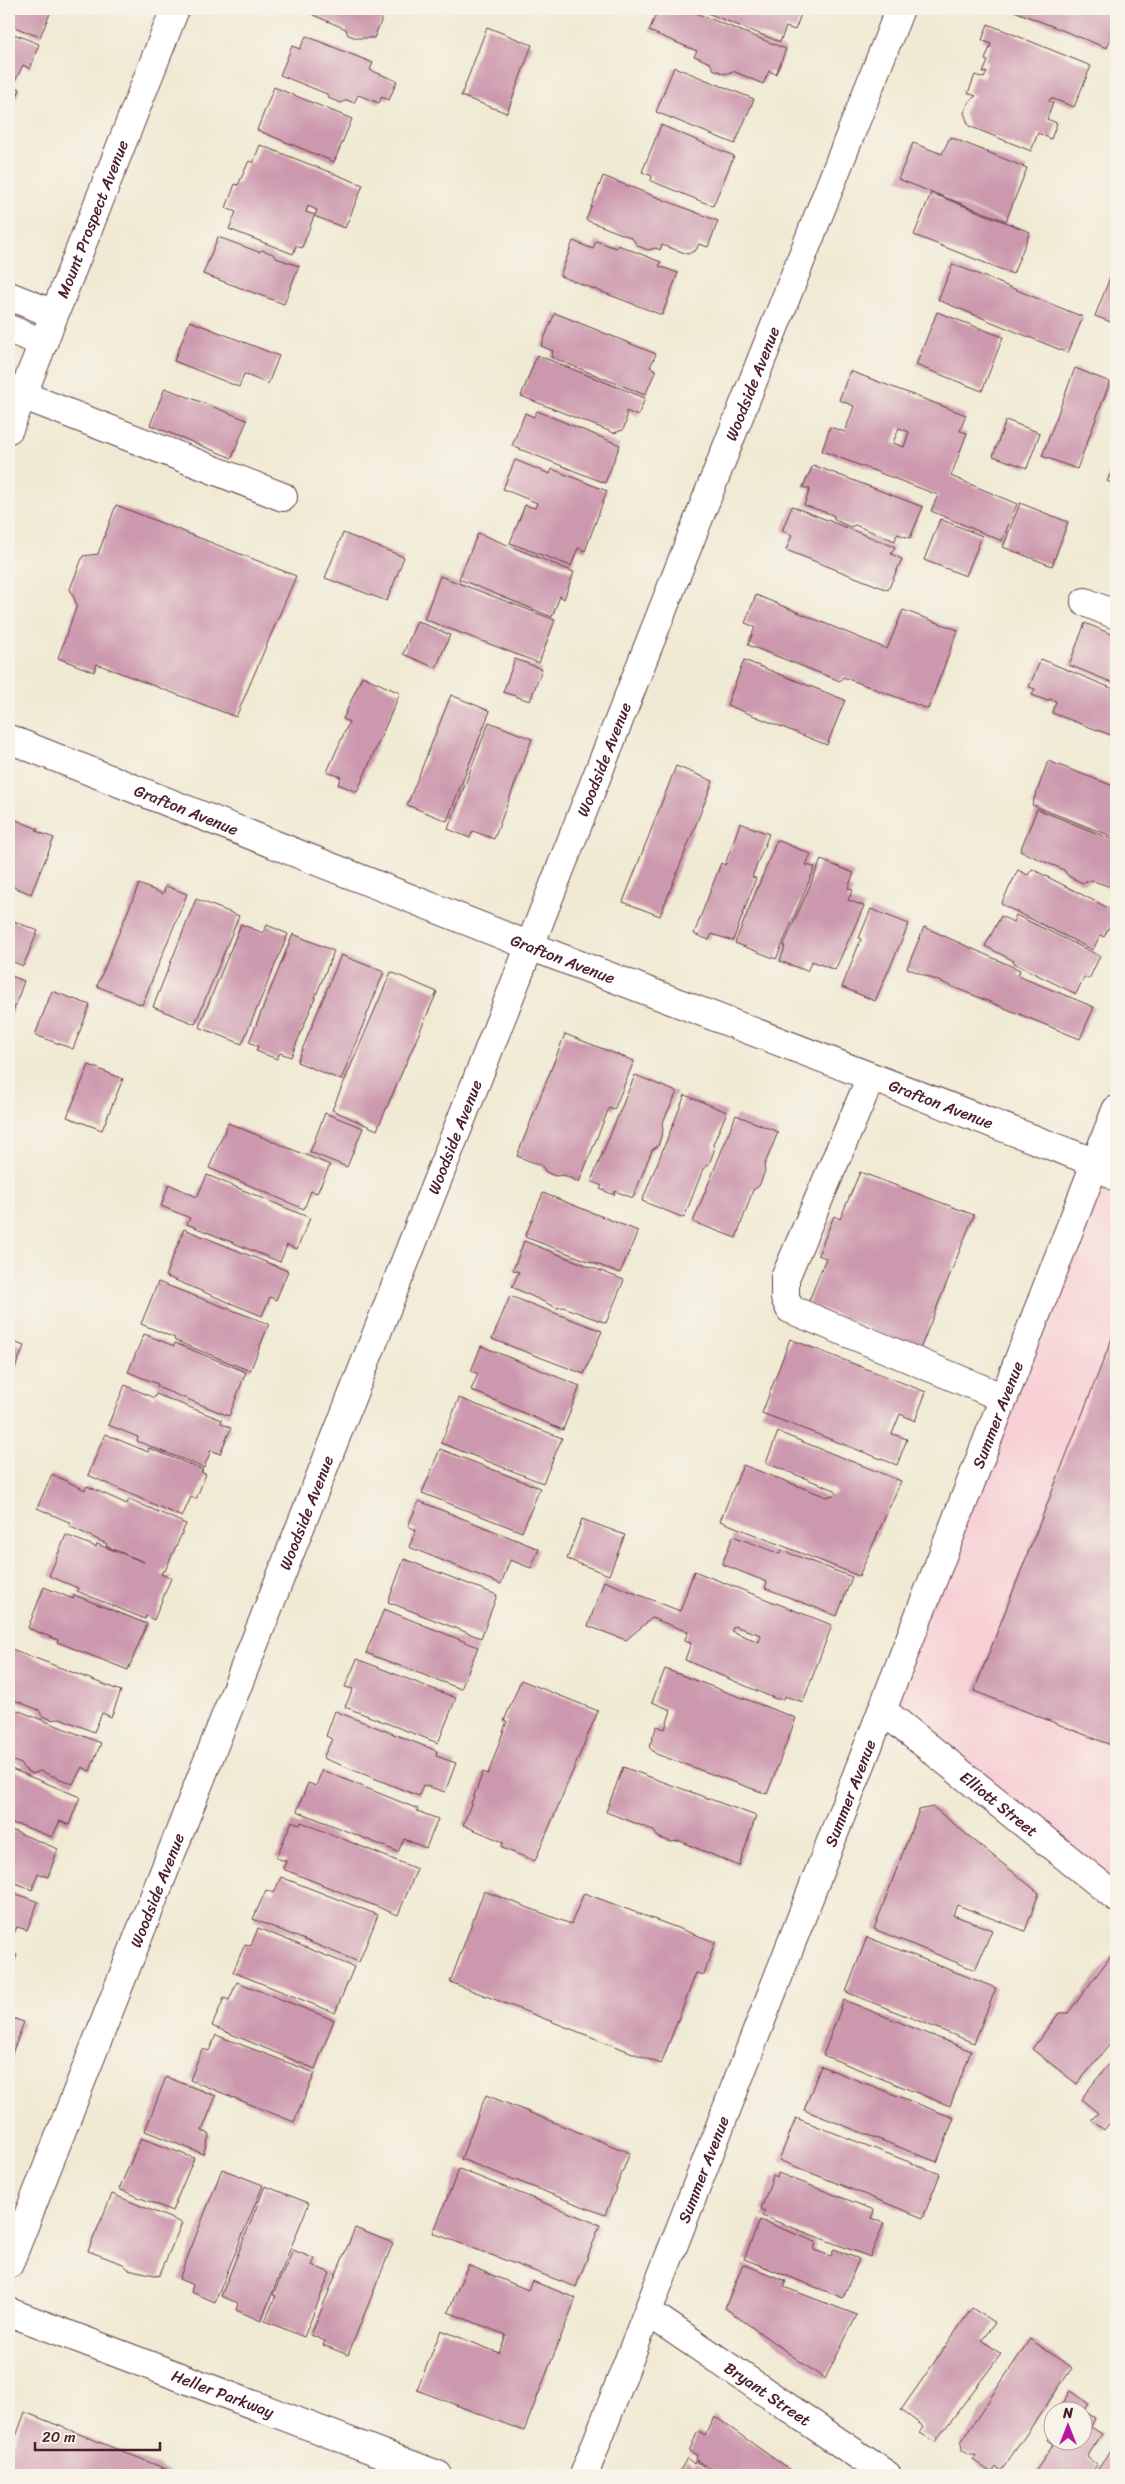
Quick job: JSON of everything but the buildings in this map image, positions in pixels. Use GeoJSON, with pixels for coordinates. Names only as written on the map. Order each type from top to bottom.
{"type":"FeatureCollection","features":[{"type":"Feature","properties":{"kind":"street","name":"Mount Prospect Avenue"},"geometry":{"type":"LineString","coordinates":[[9,429],[175,9]]}},
{"type":"Feature","properties":{"kind":"street","name":"Woodside Avenue"},"geometry":{"type":"LineString","coordinates":[[9,2264],[900,9]]}},
{"type":"Feature","properties":{"kind":"street"},"geometry":{"type":"LineString","coordinates":[[9,296],[54,314]]}},
{"type":"Feature","properties":{"kind":"street"},"geometry":{"type":"LineString","coordinates":[[9,330],[43,343]]}},
{"type":"Feature","properties":{"kind":"street"},"geometry":{"type":"LineString","coordinates":[[22,396],[283,497]]}},
{"type":"Feature","properties":{"kind":"street"},"geometry":{"type":"LineString","coordinates":[[1085,602],[1116,615]]}},
{"type":"Feature","properties":{"kind":"street","name":"Grafton Avenue"},"geometry":{"type":"LineString","coordinates":[[9,740],[530,946],[871,1077],[1106,1170]]}},
{"type":"Feature","properties":{"kind":"street"},"geometry":{"type":"LineString","coordinates":[[871,1077],[785,1278],[785,1298],[790,1309],[1004,1398]]}},
{"type":"Feature","properties":{"kind":"street","name":"Summer Avenue"},"geometry":{"type":"LineString","coordinates":[[584,2475],[1004,1398],[1106,1170],[1116,1110]]}},
{"type":"Feature","properties":{"kind":"street","name":"Elliott Street"},"geometry":{"type":"LineString","coordinates":[[882,1710],[1116,1897]]}},
{"type":"Feature","properties":{"kind":"street","name":"Heller Parkway"},"geometry":{"type":"LineString","coordinates":[[9,2312],[438,2475]]}},
{"type":"Feature","properties":{"kind":"street","name":"Bryant Street"},"geometry":{"type":"LineString","coordinates":[[648,2312],[887,2475]]}},
{"type":"Feature","properties":{"kind":"shaded area"},"geometry":{"type":"Polygon","coordinates":[[[1091,1173],[1116,1190],[1116,1882],[887,1699],[1091,1173]]]}}]}
